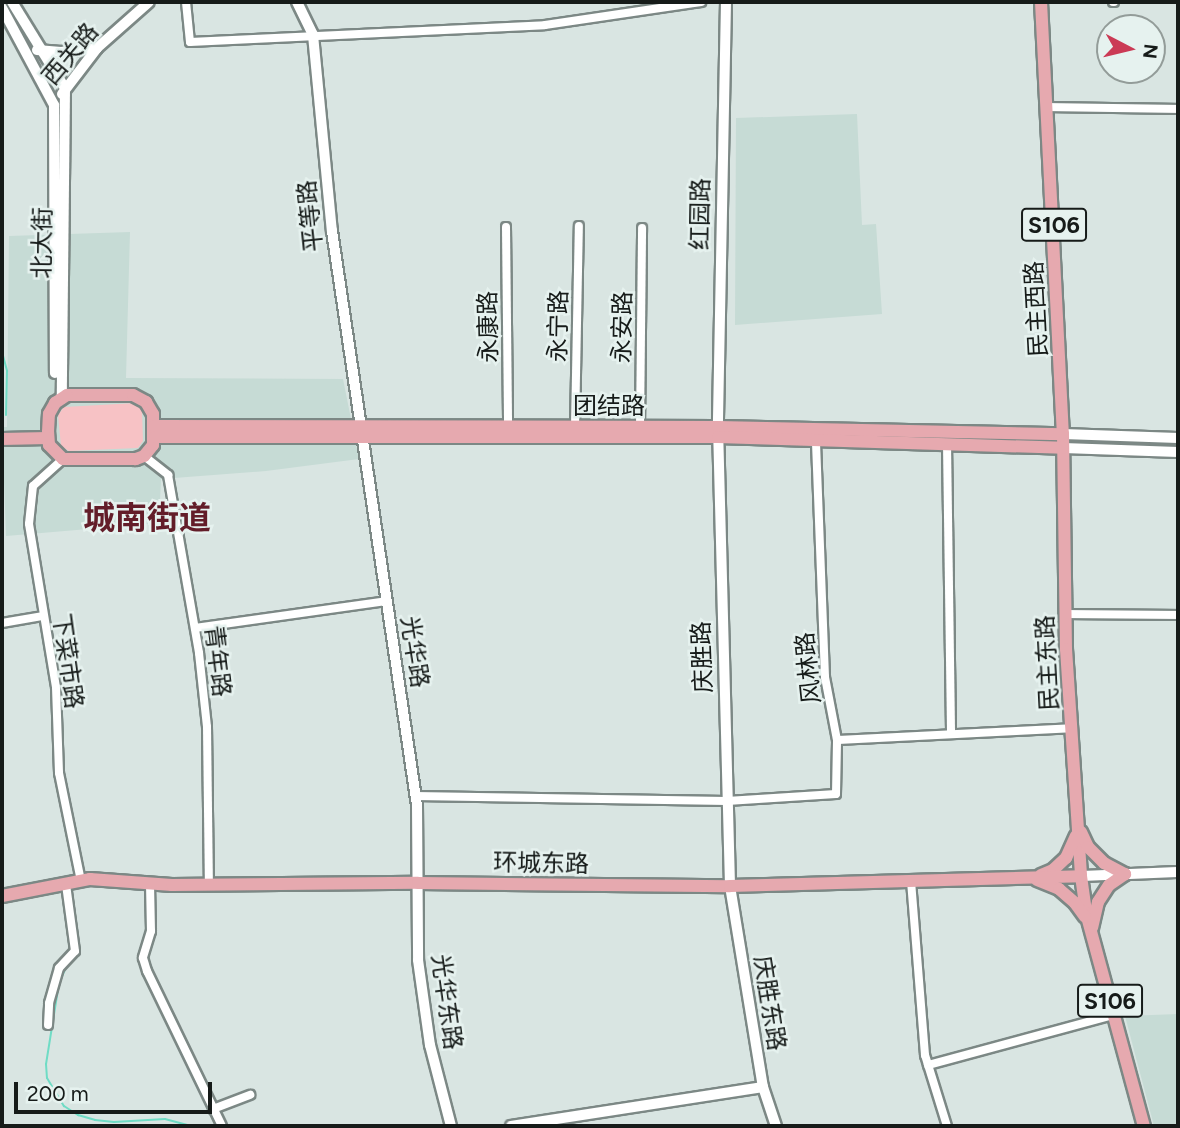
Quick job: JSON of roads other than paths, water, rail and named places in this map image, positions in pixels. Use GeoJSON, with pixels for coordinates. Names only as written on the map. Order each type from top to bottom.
{"type":"FeatureCollection","features":[{"type":"Feature","properties":{"kind":"main road"},"geometry":{"type":"LineString","coordinates":[[12,2],[65,88]]}},
{"type":"Feature","properties":{"kind":"main road","name":"西关路"},"geometry":{"type":"LineString","coordinates":[[54,105],[97,48],[149,2]]}},
{"type":"Feature","properties":{"kind":"main road","name":"平等路"},"geometry":{"type":"LineString","coordinates":[[297,2],[313,35],[332,231],[360,433]]}},
{"type":"Feature","properties":{"kind":"main road","name":"红园路"},"geometry":{"type":"LineString","coordinates":[[718,432],[726,2]]}},
{"type":"Feature","properties":{"kind":"main road","name":"民主西路"},"geometry":{"type":"LineString","coordinates":[[1041,2],[1063,448]]}},
{"type":"Feature","properties":{"kind":"main road"},"geometry":{"type":"LineString","coordinates":[[2,8],[27,50],[54,105]]}},
{"type":"Feature","properties":{"kind":"main road"},"geometry":{"type":"LineString","coordinates":[[27,50],[61,52],[97,48]]}},
{"type":"Feature","properties":{"kind":"main road","name":"北大街"},"geometry":{"type":"LineString","coordinates":[[58,401],[65,88]]}},
{"type":"Feature","properties":{"kind":"main road","name":"北大街"},"geometry":{"type":"LineString","coordinates":[[54,105],[58,401]]}},
{"type":"Feature","properties":{"kind":"main road"},"geometry":{"type":"LineString","coordinates":[[67,395],[133,395],[146,402],[153,414],[154,432],[153,445],[144,456],[63,460],[49,445],[49,414],[58,401],[67,395]]}},
{"type":"Feature","properties":{"kind":"main road","name":"团结路"},"geometry":{"type":"LineString","coordinates":[[360,433],[508,427],[640,427],[718,432]]}},
{"type":"Feature","properties":{"kind":"main road","name":"团结路"},"geometry":{"type":"LineString","coordinates":[[154,432],[1063,434]]}},
{"type":"Feature","properties":{"kind":"main road","name":"庆胜路"},"geometry":{"type":"LineString","coordinates":[[718,432],[730,886]]}},
{"type":"Feature","properties":{"kind":"main road"},"geometry":{"type":"LineString","coordinates":[[2,433],[48,435]]}},
{"type":"Feature","properties":{"kind":"main road","name":"光华路"},"geometry":{"type":"LineString","coordinates":[[360,433],[415,796],[418,883]]}},
{"type":"Feature","properties":{"kind":"main road","name":"团结路"},"geometry":{"type":"LineString","coordinates":[[816,434],[947,444],[1063,448]]}},
{"type":"Feature","properties":{"kind":"main road"},"geometry":{"type":"LineString","coordinates":[[1063,434],[1178,439]]}},
{"type":"Feature","properties":{"kind":"main road"},"geometry":{"type":"LineString","coordinates":[[2,439],[48,435]]}},
{"type":"Feature","properties":{"kind":"main road"},"geometry":{"type":"LineString","coordinates":[[1063,448],[1178,452]]}},
{"type":"Feature","properties":{"kind":"main road","name":"民主东路"},"geometry":{"type":"LineString","coordinates":[[1063,448],[1066,614],[1081,876]]}},
{"type":"Feature","properties":{"kind":"main road"},"geometry":{"type":"LineString","coordinates":[[1078,825],[1088,847],[1104,863],[1125,874]]}},
{"type":"Feature","properties":{"kind":"main road"},"geometry":{"type":"LineString","coordinates":[[1019,877],[1037,876],[1053,870],[1066,858],[1075,843],[1078,825]]}},
{"type":"Feature","properties":{"kind":"main road"},"geometry":{"type":"LineString","coordinates":[[1081,876],[1178,872]]}},
{"type":"Feature","properties":{"kind":"main road"},"geometry":{"type":"LineString","coordinates":[[1093,940],[1092,921],[1097,902],[1109,886],[1125,874]]}},
{"type":"Feature","properties":{"kind":"main road","name":"环城东路"},"geometry":{"type":"LineString","coordinates":[[2,896],[81,881],[209,885],[418,883],[730,886],[1081,876]]}},
{"type":"Feature","properties":{"kind":"main road","name":"S106"},"geometry":{"type":"LineString","coordinates":[[1081,876],[1093,940],[1144,1126]]}},
{"type":"Feature","properties":{"kind":"main road"},"geometry":{"type":"LineString","coordinates":[[1019,877],[1049,884],[1075,902],[1087,920],[1093,940]]}},
{"type":"Feature","properties":{"kind":"main road","name":"光华东路"},"geometry":{"type":"LineString","coordinates":[[418,883],[418,960],[430,1045],[451,1126]]}},
{"type":"Feature","properties":{"kind":"main road","name":"庆胜东路"},"geometry":{"type":"LineString","coordinates":[[730,886],[763,1087],[776,1126]]}},
{"type":"Feature","properties":{"kind":"main road"},"geometry":{"type":"LineString","coordinates":[[511,1126],[763,1087]]}},
{"type":"Feature","properties":{"kind":"street"},"geometry":{"type":"LineString","coordinates":[[186,2],[190,42],[545,25],[701,2]]}},
{"type":"Feature","properties":{"kind":"street"},"geometry":{"type":"LineString","coordinates":[[1048,107],[1178,109]]}},
{"type":"Feature","properties":{"kind":"street","name":"永宁路"},"geometry":{"type":"LineString","coordinates":[[575,427],[579,226]]}},
{"type":"Feature","properties":{"kind":"street","name":"永康路"},"geometry":{"type":"LineString","coordinates":[[506,227],[508,427]]}},
{"type":"Feature","properties":{"kind":"street","name":"永安路"},"geometry":{"type":"LineString","coordinates":[[640,427],[642,228]]}},
{"type":"Feature","properties":{"kind":"street","name":"风林路"},"geometry":{"type":"LineString","coordinates":[[727,801],[836,794],[837,740],[825,677],[816,434]]}},
{"type":"Feature","properties":{"kind":"street"},"geometry":{"type":"LineString","coordinates":[[947,444],[951,734]]}},
{"type":"Feature","properties":{"kind":"street","name":"青年路"},"geometry":{"type":"LineString","coordinates":[[144,456],[168,475],[195,628],[207,727],[209,885]]}},
{"type":"Feature","properties":{"kind":"street","name":"下菜市路"},"geometry":{"type":"LineString","coordinates":[[63,460],[33,486],[29,524],[56,687],[60,773],[81,881]]}},
{"type":"Feature","properties":{"kind":"street"},"geometry":{"type":"LineString","coordinates":[[195,628],[386,601]]}},
{"type":"Feature","properties":{"kind":"street"},"geometry":{"type":"LineString","coordinates":[[1066,614],[1178,615]]}},
{"type":"Feature","properties":{"kind":"street"},"geometry":{"type":"LineString","coordinates":[[2,623],[43,616]]}},
{"type":"Feature","properties":{"kind":"street"},"geometry":{"type":"LineString","coordinates":[[837,740],[1072,728]]}},
{"type":"Feature","properties":{"kind":"street"},"geometry":{"type":"LineString","coordinates":[[415,796],[727,801]]}},
{"type":"Feature","properties":{"kind":"street"},"geometry":{"type":"LineString","coordinates":[[911,881],[928,1065],[947,1126]]}},
{"type":"Feature","properties":{"kind":"street"},"geometry":{"type":"LineString","coordinates":[[48,1024],[49,1003],[59,968],[75,951],[66,884]]}},
{"type":"Feature","properties":{"kind":"street"},"geometry":{"type":"LineString","coordinates":[[150,884],[151,931],[143,958],[222,1126]]}},
{"type":"Feature","properties":{"kind":"street"},"geometry":{"type":"LineString","coordinates":[[928,1065],[1113,1015]]}},
{"type":"Feature","properties":{"kind":"street"},"geometry":{"type":"LineString","coordinates":[[213,1109],[250,1096]]}},
{"type":"Feature","properties":{"kind":"waterway"},"geometry":{"type":"LineString","coordinates":[[2,352],[7,371],[6,415]]}},
{"type":"Feature","properties":{"kind":"waterway"},"geometry":{"type":"LineString","coordinates":[[67,965],[59,983],[46,1064],[47,1078],[64,1106],[78,1115],[95,1120],[114,1122],[165,1119],[191,1126]]}},
{"type":"Feature","properties":{"kind":"district","name":"城南街道"},"geometry":{"type":"Point","coordinates":[147,518]}}]}
